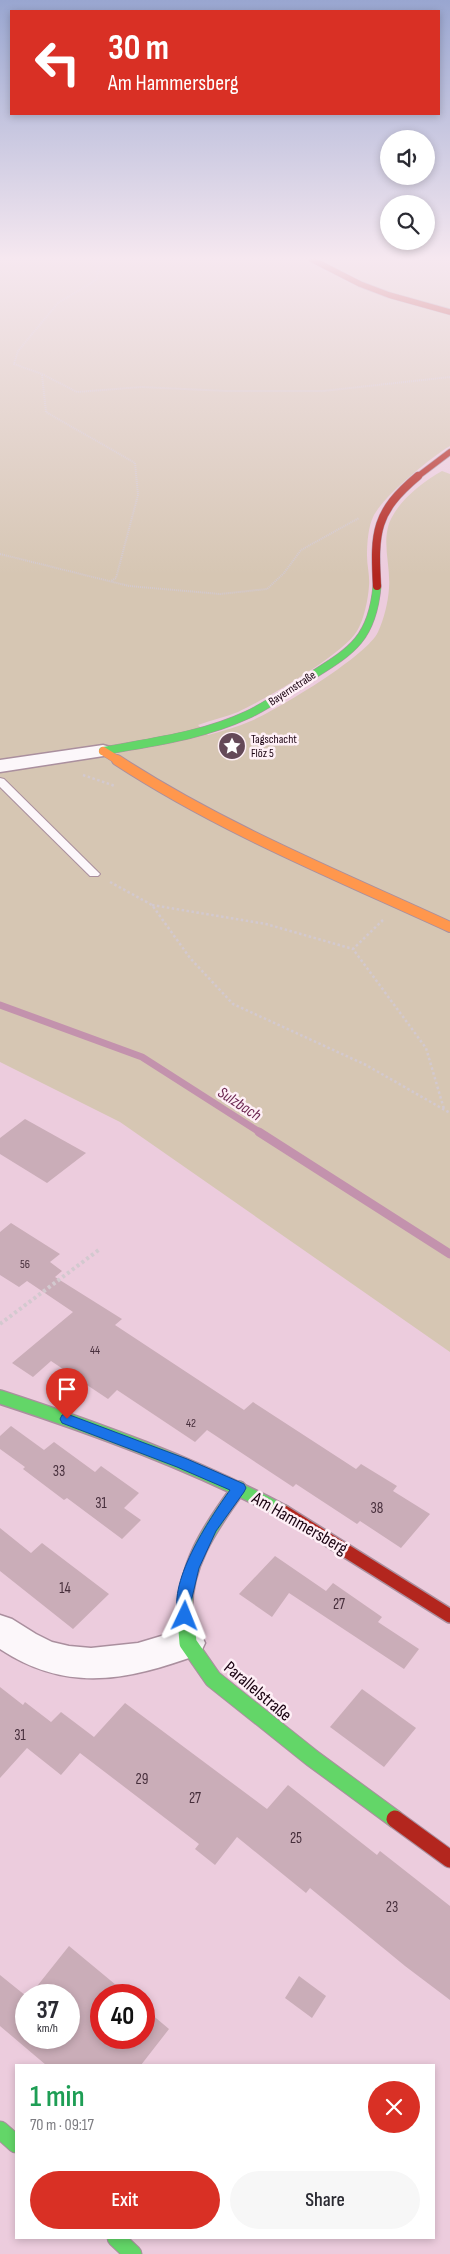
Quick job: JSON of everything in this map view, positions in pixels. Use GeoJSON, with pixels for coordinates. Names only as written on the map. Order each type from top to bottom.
{"type":"FeatureCollection","features":[{"type":"Feature","properties":{"kind":"street","name":"Bayernstraße"},"geometry":{"type":"LineString","coordinates":[[0,766],[103,751],[203,729],[244,716],[267,705],[335,661],[354,646],[366,632],[373,615],[378,587],[377,535],[382,517],[391,504],[450,452]]}},
{"type":"Feature","properties":{"kind":"street"},"geometry":{"type":"LineString","coordinates":[[103,751],[131,772],[185,804],[450,927]]}},
{"type":"Feature","properties":{"kind":"street","name":"Am Hammersberg"},"geometry":{"type":"LineString","coordinates":[[0,1397],[100,1430],[239,1488],[326,1537],[450,1616]]}},
{"type":"Feature","properties":{"kind":"street","name":"Parallelstraße"},"geometry":{"type":"LineString","coordinates":[[239,1488],[211,1527],[192,1568],[184,1602],[188,1643],[213,1679],[312,1758],[450,1859]]}},
{"type":"Feature","properties":{"kind":"street"},"geometry":{"type":"LineString","coordinates":[[0,1630],[19,1645],[45,1657],[75,1664],[109,1664],[147,1657],[188,1643]]}},
{"type":"Feature","properties":{"kind":"street"},"geometry":{"type":"LineString","coordinates":[[0,2130],[15,2143]]}},
{"type":"Feature","properties":{"kind":"street"},"geometry":{"type":"LineString","coordinates":[[117,2239],[133,2254]]}},
{"type":"Feature","properties":{"kind":"lane"},"geometry":{"type":"LineString","coordinates":[[0,780],[94,874]]}},
{"type":"Feature","properties":{"kind":"path"},"geometry":{"type":"LineString","coordinates":[[15,364],[42,374],[77,392],[141,387],[227,391],[323,391],[450,377]]}},
{"type":"Feature","properties":{"kind":"path"},"geometry":{"type":"LineString","coordinates":[[42,374],[46,412],[136,463],[138,495],[116,578],[111,581]]}},
{"type":"Feature","properties":{"kind":"path"},"geometry":{"type":"LineString","coordinates":[[0,554],[129,586],[220,594],[267,589],[284,573],[301,550],[358,519],[382,517]]}},
{"type":"Feature","properties":{"kind":"path"},"geometry":{"type":"LineString","coordinates":[[94,874],[152,905],[178,912],[254,922],[318,937],[353,949],[426,1048],[444,1110]]}},
{"type":"Feature","properties":{"kind":"path"},"geometry":{"type":"LineString","coordinates":[[353,949],[402,904]]}},
{"type":"Feature","properties":{"kind":"path"},"geometry":{"type":"LineString","coordinates":[[152,905],[190,958],[233,1004],[366,1064],[450,1113]]}},
{"type":"Feature","properties":{"kind":"path"},"geometry":{"type":"LineString","coordinates":[[0,1324],[100,1249]]}},
{"type":"Feature","properties":{"kind":"shaded area"},"geometry":{"type":"Polygon","coordinates":[[[0,364],[450,364],[450,446],[431,459],[388,497],[374,515],[370,524],[368,541],[368,597],[364,615],[357,631],[337,652],[266,698],[238,712],[198,725],[208,735],[251,721],[280,706],[340,668],[370,642],[378,632],[388,599],[389,579],[386,543],[392,517],[407,497],[421,485],[442,471],[450,474],[450,1352],[120,1122],[0,1062],[0,364]]]}},
{"type":"Feature","properties":{"kind":"building"},"geometry":{"type":"Polygon","coordinates":[[[25,1119],[86,1153],[47,1183],[0,1154],[0,1138],[25,1119]]]}},
{"type":"Feature","properties":{"kind":"building"},"geometry":{"type":"Polygon","coordinates":[[[11,1223],[60,1254],[50,1262],[62,1271],[55,1277],[122,1319],[115,1325],[244,1410],[253,1402],[356,1469],[361,1464],[397,1486],[393,1491],[430,1514],[401,1548],[360,1521],[357,1524],[296,1484],[293,1487],[207,1430],[195,1442],[117,1390],[108,1399],[51,1361],[33,1377],[12,1363],[73,1312],[27,1281],[19,1287],[0,1275],[0,1232],[11,1223]]]}},
{"type":"Feature","properties":{"kind":"building"},"geometry":{"type":"Polygon","coordinates":[[[11,1426],[44,1450],[54,1442],[95,1472],[101,1466],[139,1493],[124,1508],[141,1520],[122,1539],[67,1498],[64,1500],[23,1469],[25,1467],[0,1449],[0,1436],[11,1426]]]}},
{"type":"Feature","properties":{"kind":"building"},"geometry":{"type":"Polygon","coordinates":[[[0,1528],[31,1553],[42,1543],[109,1594],[73,1629],[0,1571],[0,1528]]]}},
{"type":"Feature","properties":{"kind":"building"},"geometry":{"type":"Polygon","coordinates":[[[275,1556],[326,1591],[333,1583],[382,1617],[378,1622],[419,1649],[404,1669],[289,1593],[272,1617],[239,1594],[275,1556]]]}},
{"type":"Feature","properties":{"kind":"building"},"geometry":{"type":"Polygon","coordinates":[[[0,1687],[23,1705],[25,1702],[51,1722],[61,1712],[94,1737],[125,1703],[267,1809],[288,1785],[377,1855],[380,1851],[450,1906],[450,2000],[405,1966],[310,1888],[306,1893],[237,1837],[215,1865],[195,1849],[199,1844],[80,1753],[61,1775],[27,1748],[0,1778],[0,1687]]]}},
{"type":"Feature","properties":{"kind":"building"},"geometry":{"type":"Polygon","coordinates":[[[362,1689],[416,1728],[384,1767],[330,1727],[362,1689]]]}},
{"type":"Feature","properties":{"kind":"building"},"geometry":{"type":"Polygon","coordinates":[[[69,1946],[115,1984],[90,1984],[90,2049],[153,2049],[142,2064],[45,2064],[27,2049],[80,2049],[80,1984],[39,1984],[69,1946]]]}},
{"type":"Feature","properties":{"kind":"building"},"geometry":{"type":"Polygon","coordinates":[[[0,1975],[15,1987],[15,2039],[0,2026],[0,1975]]]}},
{"type":"Feature","properties":{"kind":"building"},"geometry":{"type":"Polygon","coordinates":[[[299,1976],[326,1996],[312,2018],[285,1998],[299,1976]]]}},
{"type":"Feature","properties":{"kind":"building"},"geometry":{"type":"Polygon","coordinates":[[[155,2017],[169,2029],[155,2047],[155,2017]]]}},
{"type":"Feature","properties":{"kind":"waterway","name":"Sulzbach"},"geometry":{"type":"LineString","coordinates":[[0,1005],[142,1057],[261,1133]]}},
{"type":"Feature","properties":{"kind":"waterway","name":"Sulzbach"},"geometry":{"type":"LineString","coordinates":[[259,1132],[450,1254]]}},
{"type":"Feature","properties":{"kind":"traffic: fast"},"geometry":{"type":"LineString","coordinates":[[103,751],[212,728],[247,715],[263,706],[337,660],[358,642],[372,619],[377,586]]}},
{"type":"Feature","properties":{"kind":"traffic: fast"},"geometry":{"type":"LineString","coordinates":[[0,1397],[73,1421],[180,1462],[215,1477],[284,1512]]}},
{"type":"Feature","properties":{"kind":"traffic: fast"},"geometry":{"type":"LineString","coordinates":[[239,1488],[211,1527],[192,1568],[184,1602],[188,1643],[213,1679],[312,1758],[395,1819]]}},
{"type":"Feature","properties":{"kind":"traffic: fast"},"geometry":{"type":"LineString","coordinates":[[0,2130],[15,2143]]}},
{"type":"Feature","properties":{"kind":"traffic: fast"},"geometry":{"type":"LineString","coordinates":[[117,2239],[133,2254]]}},
{"type":"Feature","properties":{"kind":"traffic: slow"},"geometry":{"type":"LineString","coordinates":[[103,751],[144,778],[229,825],[450,927]]}},
{"type":"Feature","properties":{"kind":"traffic: jam"},"geometry":{"type":"LineString","coordinates":[[377,586],[376,545],[377,531],[381,518],[396,496],[406,486],[450,452]]}},
{"type":"Feature","properties":{"kind":"traffic: jam"},"geometry":{"type":"LineString","coordinates":[[284,1512],[450,1616]]}},
{"type":"Feature","properties":{"kind":"traffic: jam"},"geometry":{"type":"LineString","coordinates":[[395,1819],[450,1859]]}},
{"type":"Feature","properties":{"kind":"place","name":"Tagschacht Flöz 5"},"geometry":{"type":"Point","coordinates":[232,746]}},
{"type":"Feature","properties":{"kind":"route"},"geometry":{"type":"LineString","coordinates":[[67,1419],[100,1430],[239,1488],[211,1527],[192,1568],[184,1602],[185,1616]]}}]}
